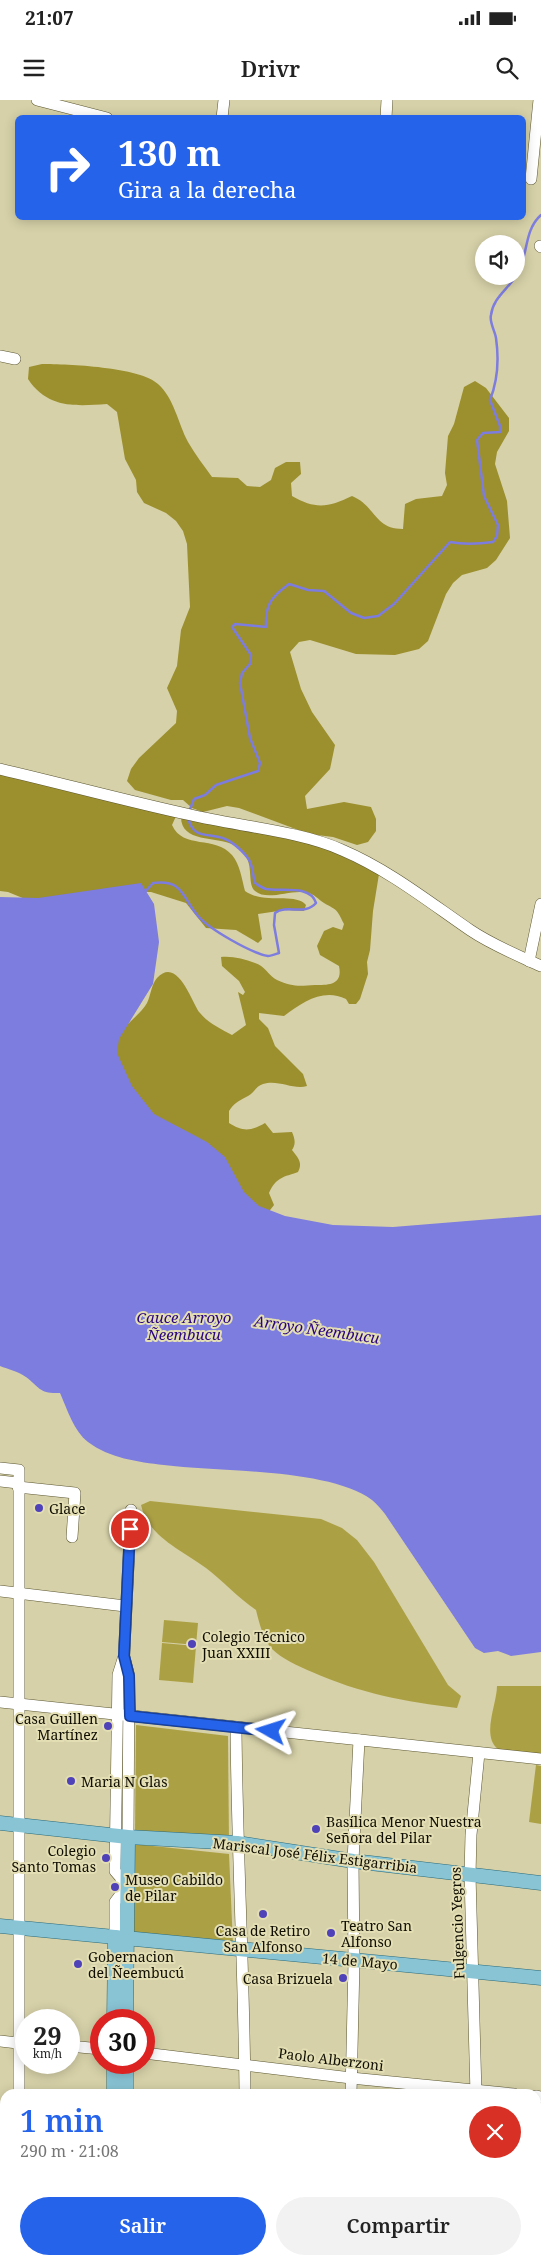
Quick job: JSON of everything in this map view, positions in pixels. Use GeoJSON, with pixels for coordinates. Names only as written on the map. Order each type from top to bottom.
{"type":"FeatureCollection","features":[{"type":"Feature","properties":{"kind":"main road","name":"Mariscal José Félix Estigarribia"},"geometry":{"type":"LineString","coordinates":[[0,1823],[121,1837],[237,1843],[353,1861],[541,1883]]}},
{"type":"Feature","properties":{"kind":"main road"},"geometry":{"type":"LineString","coordinates":[[121,1837],[121,1937],[125,2009]]}},
{"type":"Feature","properties":{"kind":"main road","name":"14 de Mayo"},"geometry":{"type":"LineString","coordinates":[[0,1926],[243,1949],[354,1962],[473,1970],[541,1978]]}},
{"type":"Feature","properties":{"kind":"main road"},"geometry":{"type":"LineString","coordinates":[[115,2009],[121,1937]]}},
{"type":"Feature","properties":{"kind":"main road"},"geometry":{"type":"LineString","coordinates":[[114,2074],[114,2089]]}},
{"type":"Feature","properties":{"kind":"main road"},"geometry":{"type":"LineString","coordinates":[[126,2074],[126,2089]]}},
{"type":"Feature","properties":{"kind":"street"},"geometry":{"type":"LineString","coordinates":[[37,100],[95,115]]}},
{"type":"Feature","properties":{"kind":"street"},"geometry":{"type":"LineString","coordinates":[[222,115],[224,100]]}},
{"type":"Feature","properties":{"kind":"street"},"geometry":{"type":"LineString","coordinates":[[386,115],[387,100]]}},
{"type":"Feature","properties":{"kind":"street"},"geometry":{"type":"LineString","coordinates":[[532,180],[539,100]]}},
{"type":"Feature","properties":{"kind":"street"},"geometry":{"type":"LineString","coordinates":[[0,356],[15,358]]}},
{"type":"Feature","properties":{"kind":"street"},"geometry":{"type":"LineString","coordinates":[[0,769],[175,812],[317,841],[341,849],[363,859],[424,896],[487,941],[541,966]]}},
{"type":"Feature","properties":{"kind":"street"},"geometry":{"type":"LineString","coordinates":[[530,961],[541,904]]}},
{"type":"Feature","properties":{"kind":"street"},"geometry":{"type":"LineString","coordinates":[[0,1468],[19,1470],[18,1825],[21,2009]]}},
{"type":"Feature","properties":{"kind":"street"},"geometry":{"type":"LineString","coordinates":[[0,1481],[75,1493],[72,1537]]}},
{"type":"Feature","properties":{"kind":"street"},"geometry":{"type":"LineString","coordinates":[[121,1837],[124,1716],[129,1676],[124,1656],[131,1510]]}},
{"type":"Feature","properties":{"kind":"street"},"geometry":{"type":"LineString","coordinates":[[0,1591],[125,1606]]}},
{"type":"Feature","properties":{"kind":"street"},"geometry":{"type":"LineString","coordinates":[[0,1702],[541,1759]]}},
{"type":"Feature","properties":{"kind":"street"},"geometry":{"type":"LineString","coordinates":[[236,1727],[237,1843],[243,1949],[244,2089]]}},
{"type":"Feature","properties":{"kind":"street"},"geometry":{"type":"LineString","coordinates":[[351,2089],[354,1962],[353,1861],[359,1740]]}},
{"type":"Feature","properties":{"kind":"street","name":"Fulgencio Yegros"},"geometry":{"type":"LineString","coordinates":[[476,2089],[470,1875],[471,1835],[479,1753]]}},
{"type":"Feature","properties":{"kind":"street"},"geometry":{"type":"LineString","coordinates":[[0,2042],[15,2043]]}},
{"type":"Feature","properties":{"kind":"street","name":"Paolo Alberzoni"},"geometry":{"type":"LineString","coordinates":[[155,2054],[449,2089]]}},
{"type":"Feature","properties":{"kind":"street"},"geometry":{"type":"LineString","coordinates":[[19,2089],[20,2074]]}},
{"type":"Feature","properties":{"kind":"shaded area"},"geometry":{"type":"Polygon","coordinates":[[[42,364],[120,370],[149,378],[158,384],[168,396],[184,435],[212,477],[238,478],[247,486],[260,487],[271,480],[275,468],[286,462],[300,462],[301,474],[291,483],[292,496],[315,505],[329,505],[352,496],[366,505],[380,521],[393,528],[403,529],[405,504],[416,499],[442,496],[447,485],[445,473],[448,436],[454,424],[464,387],[475,381],[486,388],[509,418],[509,431],[497,452],[495,464],[507,501],[510,538],[496,560],[487,568],[462,575],[453,583],[446,594],[428,641],[419,649],[395,655],[356,654],[310,640],[299,642],[290,652],[301,689],[312,712],[335,745],[330,769],[305,796],[307,809],[344,802],[371,807],[376,819],[376,831],[368,842],[357,845],[333,837],[309,834],[239,808],[227,806],[203,812],[192,808],[183,800],[171,800],[135,790],[127,781],[131,769],[139,758],[176,723],[177,711],[167,688],[177,666],[181,630],[190,607],[187,544],[183,531],[176,521],[166,513],[144,503],[137,492],[136,480],[125,459],[117,412],[107,404],[63,404],[44,396],[28,379],[29,367],[42,364]]]}},
{"type":"Feature","properties":{"kind":"shaded area"},"geometry":{"type":"Polygon","coordinates":[[[0,774],[177,814],[172,825],[177,833],[191,840],[217,845],[232,855],[239,867],[245,891],[261,897],[301,901],[306,905],[304,911],[285,910],[258,914],[262,939],[258,943],[236,930],[206,928],[186,903],[151,892],[138,892],[109,897],[25,899],[0,891],[0,774]]]}},
{"type":"Feature","properties":{"kind":"shaded area"},"geometry":{"type":"Polygon","coordinates":[[[181,817],[307,839],[379,874],[367,962],[368,974],[360,999],[356,1004],[349,1004],[346,999],[329,995],[314,998],[284,1016],[259,1013],[259,1019],[268,1028],[275,1046],[303,1074],[307,1086],[263,1084],[250,1095],[240,1100],[229,1111],[229,1123],[239,1128],[251,1129],[265,1123],[273,1133],[292,1132],[295,1144],[292,1150],[299,1160],[299,1169],[298,1172],[281,1178],[272,1188],[269,1193],[274,1205],[267,1214],[135,1122],[112,1039],[136,1017],[148,1000],[155,981],[165,973],[171,973],[178,977],[203,1017],[232,1035],[246,1025],[238,992],[243,995],[245,992],[239,981],[222,966],[221,957],[238,958],[258,964],[277,980],[291,985],[325,985],[334,983],[339,977],[339,966],[320,955],[317,946],[324,931],[333,927],[342,930],[344,924],[336,910],[310,894],[295,892],[267,895],[255,891],[252,887],[249,862],[241,850],[227,842],[193,835],[183,825],[181,817]]]}},
{"type":"Feature","properties":{"kind":"shaded area"},"geometry":{"type":"Polygon","coordinates":[[[150,1501],[321,1519],[342,1528],[357,1540],[374,1562],[448,1685],[461,1696],[457,1708],[401,1700],[347,1686],[296,1665],[280,1656],[266,1640],[256,1610],[206,1568],[167,1542],[151,1526],[141,1505],[150,1501]]]}},
{"type":"Feature","properties":{"kind":"shaded area"},"geometry":{"type":"Polygon","coordinates":[[[164,1620],[198,1623],[196,1645],[162,1642],[164,1620]]]}},
{"type":"Feature","properties":{"kind":"shaded area"},"geometry":{"type":"Polygon","coordinates":[[[162,1643],[196,1646],[193,1683],[159,1680],[162,1643]]]}},
{"type":"Feature","properties":{"kind":"shaded area"},"geometry":{"type":"Polygon","coordinates":[[[497,1686],[541,1686],[541,1754],[498,1749],[493,1743],[490,1728],[497,1686]]]}},
{"type":"Feature","properties":{"kind":"shaded area"},"geometry":{"type":"Polygon","coordinates":[[[136,1725],[228,1736],[229,1843],[135,1834],[136,1725]]]}},
{"type":"Feature","properties":{"kind":"shaded area"},"geometry":{"type":"Polygon","coordinates":[[[536,1765],[541,1766],[541,1824],[529,1822],[536,1765]]]}},
{"type":"Feature","properties":{"kind":"shaded area"},"geometry":{"type":"Polygon","coordinates":[[[134,1844],[229,1854],[233,1945],[133,1937],[134,1844]]]}},
{"type":"Feature","properties":{"kind":"water","name":"Cauce Arroyo Ñeembucu"},"geometry":{"type":"Polygon","coordinates":[[[141,883],[154,904],[159,942],[153,984],[119,1039],[117,1053],[132,1086],[154,1114],[207,1142],[225,1157],[244,1192],[259,1206],[285,1216],[333,1225],[393,1227],[541,1215],[541,1652],[511,1656],[498,1651],[484,1653],[475,1648],[385,1514],[372,1500],[353,1490],[329,1482],[302,1477],[164,1465],[114,1456],[96,1447],[83,1437],[71,1419],[60,1393],[44,1391],[23,1375],[0,1366],[0,897],[38,898],[141,883]]]}},
{"type":"Feature","properties":{"kind":"waterway"},"geometry":{"type":"LineString","coordinates":[[525,252],[531,228],[541,215]]}},
{"type":"Feature","properties":{"kind":"waterway"},"geometry":{"type":"LineString","coordinates":[[189,812],[194,799],[205,795],[216,785],[258,771],[260,763],[250,738],[240,683],[242,673],[250,664],[251,655],[232,627],[235,624],[266,627],[270,602],[289,584],[308,590],[324,591],[351,613],[364,618],[378,616],[394,604],[450,542],[461,544],[493,542],[497,536],[498,525],[484,496],[477,440],[483,433],[500,432],[500,426],[490,400],[495,385],[498,362],[496,338],[491,318],[494,304],[509,285]]}},
{"type":"Feature","properties":{"kind":"waterway"},"geometry":{"type":"LineString","coordinates":[[144,893],[153,883],[171,884],[177,887],[198,916],[220,934],[268,956],[279,953],[274,925],[275,913],[285,909],[307,909],[316,903],[308,893],[294,890],[272,890],[257,885],[250,862],[242,851],[225,839],[198,833],[190,825],[188,817]]}},
{"type":"Feature","properties":{"kind":"place","name":"Glace"},"geometry":{"type":"Point","coordinates":[39,1508]}},
{"type":"Feature","properties":{"kind":"place","name":"Colegio Técnico Juan XXIII"},"geometry":{"type":"Point","coordinates":[192,1644]}},
{"type":"Feature","properties":{"kind":"place","name":"Casa Guillen Martínez"},"geometry":{"type":"Point","coordinates":[108,1726]}},
{"type":"Feature","properties":{"kind":"place","name":"Maria N Glas"},"geometry":{"type":"Point","coordinates":[71,1781]}},
{"type":"Feature","properties":{"kind":"place","name":"Basílica Menor Nuestra Señora del Pilar"},"geometry":{"type":"Point","coordinates":[316,1829]}},
{"type":"Feature","properties":{"kind":"place","name":"Colegio Santo Tomas"},"geometry":{"type":"Point","coordinates":[106,1858]}},
{"type":"Feature","properties":{"kind":"place","name":"Museo Cabildo de Pilar"},"geometry":{"type":"Point","coordinates":[115,1887]}},
{"type":"Feature","properties":{"kind":"place","name":"Casa de Retiro San Alfonso"},"geometry":{"type":"Point","coordinates":[263,1914]}},
{"type":"Feature","properties":{"kind":"place","name":"Teatro San Alfonso"},"geometry":{"type":"Point","coordinates":[331,1933]}},
{"type":"Feature","properties":{"kind":"place","name":"Gobernacion del Ñeembucú"},"geometry":{"type":"Point","coordinates":[78,1964]}},
{"type":"Feature","properties":{"kind":"place","name":"Casa Brizuela"},"geometry":{"type":"Point","coordinates":[343,1978]}},
{"type":"Feature","properties":{"kind":"route"},"geometry":{"type":"LineString","coordinates":[[130,1529],[124,1656],[129,1676],[130,1716],[271,1731]]}},
{"type":"Feature","properties":{"kind":"water label","name":"Arroyo Ñeembucu"},"geometry":{"type":"Point","coordinates":[317,1329]}}]}
